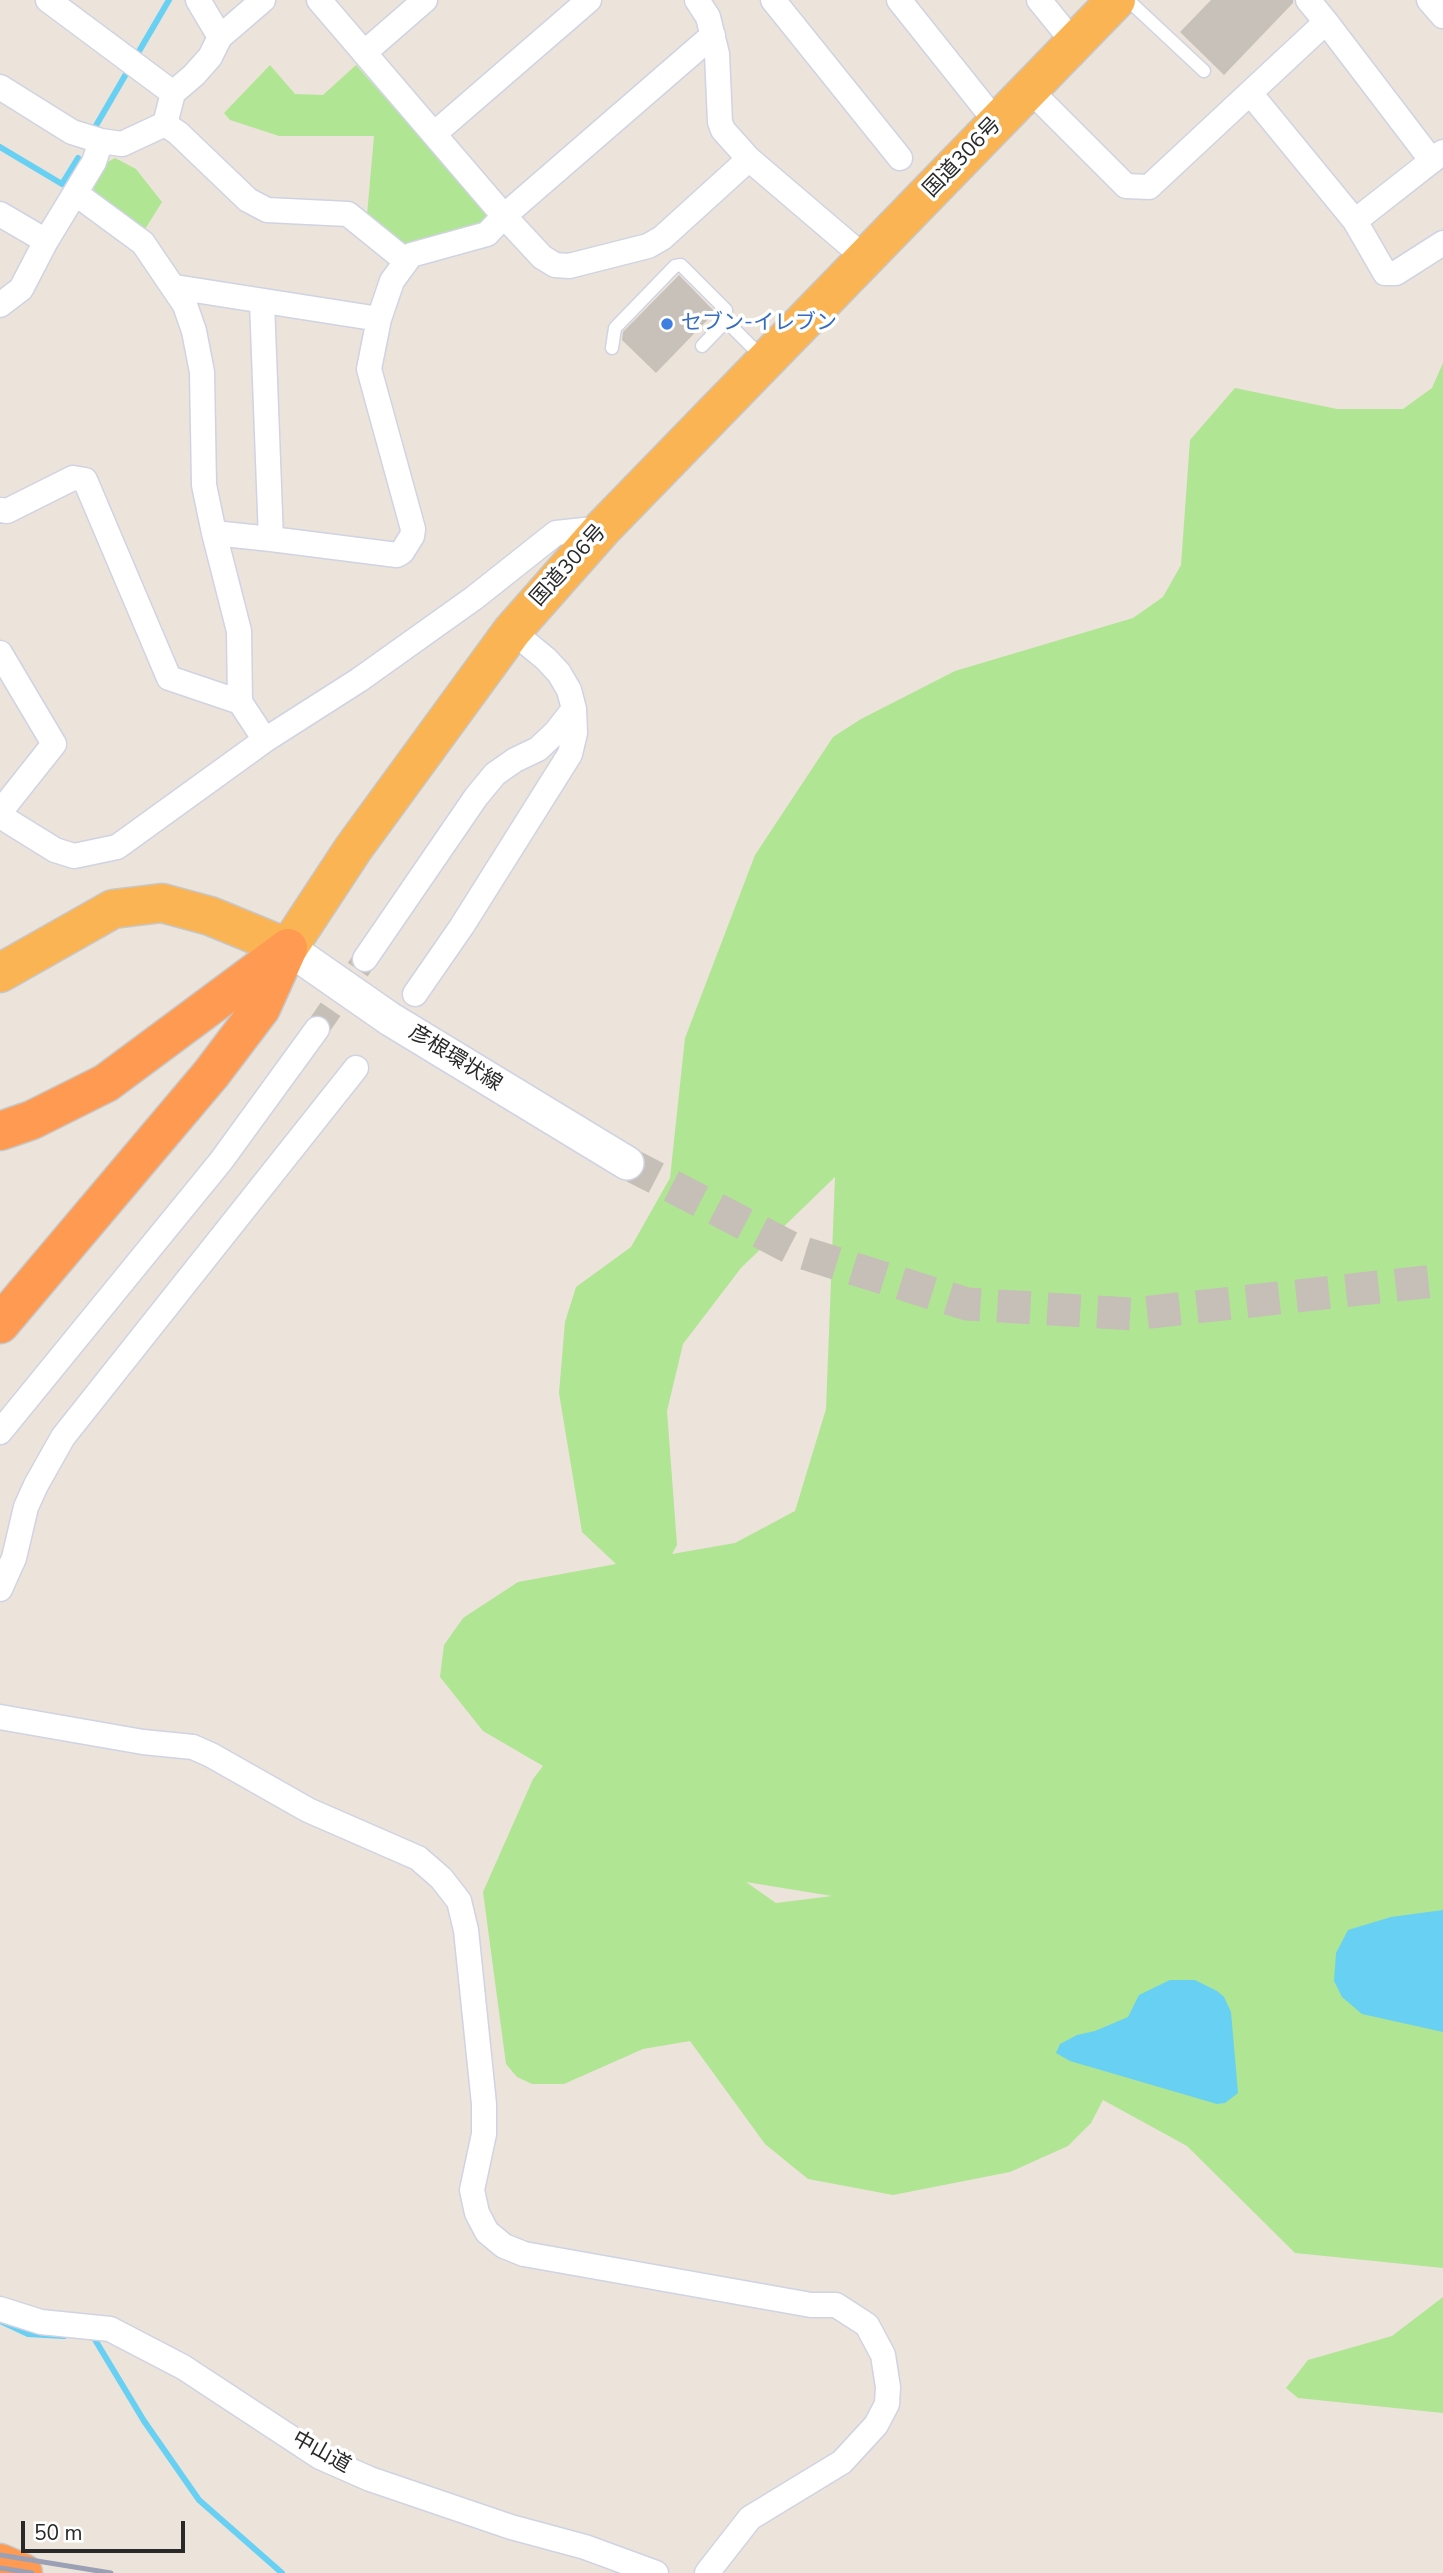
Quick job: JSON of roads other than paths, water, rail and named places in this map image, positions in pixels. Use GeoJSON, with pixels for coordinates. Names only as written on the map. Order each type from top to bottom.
{"type":"FeatureCollection","features":[{"type":"Feature","properties":{"kind":"highway","name":"国道306号"},"geometry":{"type":"LineString","coordinates":[[288,947],[353,849],[512,631],[603,528],[1116,0]]}},
{"type":"Feature","properties":{"kind":"highway"},"geometry":{"type":"LineString","coordinates":[[0,973],[113,909],[162,903],[210,916],[288,947]]}},
{"type":"Feature","properties":{"kind":"highway"},"geometry":{"type":"LineString","coordinates":[[0,1131],[32,1120],[106,1083],[288,947]]}},
{"type":"Feature","properties":{"kind":"highway"},"geometry":{"type":"LineString","coordinates":[[0,1324],[211,1074],[261,1008],[288,947]]}},
{"type":"Feature","properties":{"kind":"highway"},"geometry":{"type":"LineString","coordinates":[[0,2564],[10,2573]]}},
{"type":"Feature","properties":{"kind":"highway"},"geometry":{"type":"LineString","coordinates":[[0,2564],[23,2573]]}},
{"type":"Feature","properties":{"kind":"main road","name":"彦根環状線"},"geometry":{"type":"LineString","coordinates":[[288,947],[401,1026],[627,1163]]}},
{"type":"Feature","properties":{"kind":"street"},"geometry":{"type":"LineString","coordinates":[[48,0],[100,47],[173,93]]}},
{"type":"Feature","properties":{"kind":"street"},"geometry":{"type":"LineString","coordinates":[[198,0],[220,37]]}},
{"type":"Feature","properties":{"kind":"street"},"geometry":{"type":"LineString","coordinates":[[165,124],[173,93],[210,57],[220,37],[262,0]]}},
{"type":"Feature","properties":{"kind":"street"},"geometry":{"type":"LineString","coordinates":[[319,0],[504,216],[542,257],[555,265],[569,266],[648,246],[662,238],[749,159]]}},
{"type":"Feature","properties":{"kind":"street"},"geometry":{"type":"LineString","coordinates":[[364,53],[425,0]]}},
{"type":"Feature","properties":{"kind":"street"},"geometry":{"type":"LineString","coordinates":[[434,134],[589,0]]}},
{"type":"Feature","properties":{"kind":"street"},"geometry":{"type":"LineString","coordinates":[[697,0],[708,17],[713,35],[723,131],[749,159],[865,258]]}},
{"type":"Feature","properties":{"kind":"street"},"geometry":{"type":"LineString","coordinates":[[773,0],[900,158]]}},
{"type":"Feature","properties":{"kind":"street"},"geometry":{"type":"LineString","coordinates":[[899,0],[998,123]]}},
{"type":"Feature","properties":{"kind":"street"},"geometry":{"type":"LineString","coordinates":[[1039,0],[1074,43]]}},
{"type":"Feature","properties":{"kind":"street"},"geometry":{"type":"LineString","coordinates":[[1308,0],[1438,156],[1355,220]]}},
{"type":"Feature","properties":{"kind":"street"},"geometry":{"type":"LineString","coordinates":[[1429,0],[1443,16]]}},
{"type":"Feature","properties":{"kind":"street"},"geometry":{"type":"LineString","coordinates":[[1030,90],[1126,187],[1149,187],[1326,22]]}},
{"type":"Feature","properties":{"kind":"street"},"geometry":{"type":"LineString","coordinates":[[214,533],[397,555],[402,552],[414,529],[369,369],[379,319],[392,281],[411,255],[487,234],[504,216],[713,35]]}},
{"type":"Feature","properties":{"kind":"street"},"geometry":{"type":"LineString","coordinates":[[0,87],[62,119],[72,132],[100,141],[122,144],[165,124]]}},
{"type":"Feature","properties":{"kind":"street"},"geometry":{"type":"LineString","coordinates":[[1250,93],[1355,220],[1385,273],[1396,273],[1443,243]]}},
{"type":"Feature","properties":{"kind":"street"},"geometry":{"type":"LineString","coordinates":[[165,124],[178,133],[248,201],[267,210],[348,214],[406,261]]}},
{"type":"Feature","properties":{"kind":"street"},"geometry":{"type":"LineString","coordinates":[[0,305],[21,289],[46,241],[94,162],[100,141]]}},
{"type":"Feature","properties":{"kind":"street"},"geometry":{"type":"LineString","coordinates":[[75,193],[144,243],[185,305],[194,331],[202,372],[204,485],[239,631],[240,702],[265,740]]}},
{"type":"Feature","properties":{"kind":"street"},"geometry":{"type":"LineString","coordinates":[[0,214],[46,241]]}},
{"type":"Feature","properties":{"kind":"street"},"geometry":{"type":"LineString","coordinates":[[175,287],[379,319]]}},
{"type":"Feature","properties":{"kind":"street"},"geometry":{"type":"LineString","coordinates":[[262,302],[271,539]]}},
{"type":"Feature","properties":{"kind":"street"},"geometry":{"type":"LineString","coordinates":[[0,510],[8,511],[73,478],[85,480],[169,678],[240,702]]}},
{"type":"Feature","properties":{"kind":"street"},"geometry":{"type":"LineString","coordinates":[[0,653],[54,744],[0,814],[55,850],[74,856],[106,851],[117,847],[265,740],[359,680],[474,598],[556,533],[603,528]]}},
{"type":"Feature","properties":{"kind":"street"},"geometry":{"type":"LineString","coordinates":[[415,995],[462,926],[570,754],[575,733],[574,709],[569,690],[559,673],[512,631]]}},
{"type":"Feature","properties":{"kind":"street"},"geometry":{"type":"LineString","coordinates":[[365,959],[495,774],[538,749],[574,709]]}},
{"type":"Feature","properties":{"kind":"street"},"geometry":{"type":"LineString","coordinates":[[0,1432],[221,1161],[317,1029]]}},
{"type":"Feature","properties":{"kind":"street"},"geometry":{"type":"LineString","coordinates":[[0,1589],[14,1558],[26,1507],[63,1437],[356,1068]]}},
{"type":"Feature","properties":{"kind":"street"},"geometry":{"type":"LineString","coordinates":[[0,1717],[143,1742],[193,1747],[309,1811],[418,1858],[441,1878],[459,1900],[466,1930],[484,2104],[484,2134],[472,2190],[477,2213],[487,2232],[505,2246],[524,2254],[811,2305],[836,2305],[867,2325],[883,2355],[888,2387],[887,2404],[876,2425],[842,2462],[750,2518],[707,2573]]}},
{"type":"Feature","properties":{"kind":"street","name":"中山道"},"geometry":{"type":"LineString","coordinates":[[0,2309],[41,2322],[110,2329],[183,2367],[320,2457],[370,2479],[511,2527],[585,2547],[644,2570]]}},
{"type":"Feature","properties":{"kind":"lane"},"geometry":{"type":"LineString","coordinates":[[1128,0],[1204,71]]}},
{"type":"Feature","properties":{"kind":"lane"},"geometry":{"type":"LineString","coordinates":[[612,348],[614,328],[675,266],[681,265],[726,310],[726,321],[702,345]]}},
{"type":"Feature","properties":{"kind":"lane"},"geometry":{"type":"LineString","coordinates":[[726,321],[766,360]]}},
{"type":"Feature","properties":{"kind":"water"},"geometry":{"type":"Polygon","coordinates":[[[1443,1910],[1443,2032],[1362,2014],[1342,1997],[1334,1981],[1336,1953],[1348,1930],[1391,1917],[1443,1910]]]}},
{"type":"Feature","properties":{"kind":"water"},"geometry":{"type":"Polygon","coordinates":[[[1170,1980],[1195,1980],[1217,1991],[1224,1997],[1231,2012],[1238,2093],[1225,2103],[1217,2104],[1070,2061],[1056,2053],[1060,2044],[1077,2035],[1095,2031],[1128,2017],[1139,1995],[1170,1980]]]}},
{"type":"Feature","properties":{"kind":"waterway"},"geometry":{"type":"LineString","coordinates":[[138,53],[169,0]]}},
{"type":"Feature","properties":{"kind":"waterway"},"geometry":{"type":"LineString","coordinates":[[94,129],[126,74]]}},
{"type":"Feature","properties":{"kind":"waterway"},"geometry":{"type":"LineString","coordinates":[[0,147],[62,184],[78,158]]}},
{"type":"Feature","properties":{"kind":"waterway"},"geometry":{"type":"LineString","coordinates":[[0,2321],[28,2334],[64,2336]]}},
{"type":"Feature","properties":{"kind":"waterway"},"geometry":{"type":"LineString","coordinates":[[89,2337],[94,2338],[144,2421],[199,2500],[282,2573]]}},
{"type":"Feature","properties":{"kind":"tunnel"},"geometry":{"type":"LineString","coordinates":[[317,1029],[365,959]]}},
{"type":"Feature","properties":{"kind":"tunnel"},"geometry":{"type":"LineString","coordinates":[[627,1163],[797,1251],[967,1304],[1132,1314],[1443,1280]]}},
{"type":"Feature","properties":{"kind":"railway"},"geometry":{"type":"LineString","coordinates":[[0,2555],[111,2573]]}},
{"type":"Feature","properties":{"kind":"railway"},"geometry":{"type":"LineString","coordinates":[[0,2568],[32,2573]]}},
{"type":"Feature","properties":{"kind":"place","name":"セブン-イレブン"},"geometry":{"type":"Point","coordinates":[667,324]}}]}
